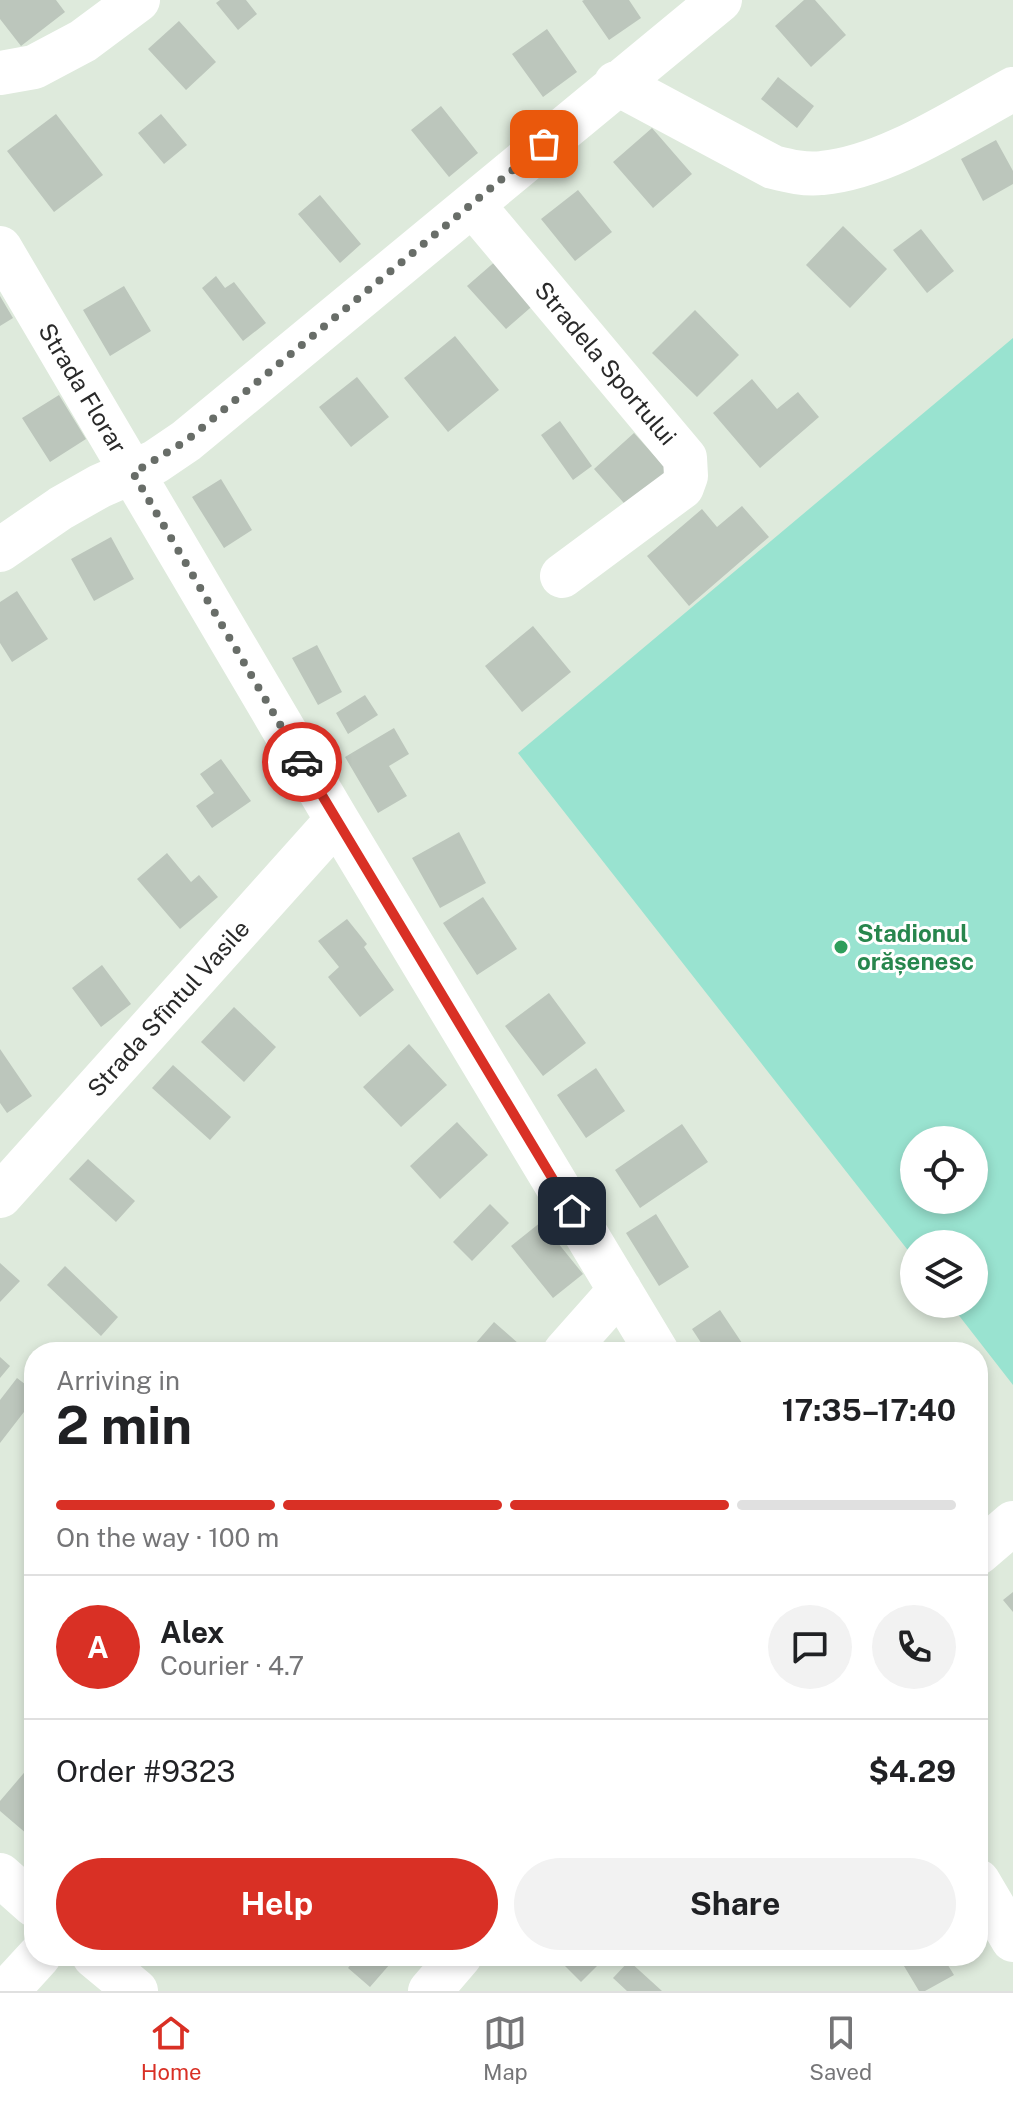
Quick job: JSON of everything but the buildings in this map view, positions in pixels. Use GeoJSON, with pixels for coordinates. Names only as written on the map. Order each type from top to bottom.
{"type":"FeatureCollection","features":[{"type":"Feature","properties":{"kind":"street"},"geometry":{"type":"LineString","coordinates":[[0,73],[34,67],[83,41],[138,0]]}},
{"type":"Feature","properties":{"kind":"street"},"geometry":{"type":"LineString","coordinates":[[0,550],[61,508],[100,486],[133,473],[186,441],[720,0]]}},
{"type":"Feature","properties":{"kind":"street"},"geometry":{"type":"LineString","coordinates":[[616,83],[773,167],[820,174],[857,167],[895,151],[1013,89]]}},
{"type":"Feature","properties":{"kind":"street","name":"Stradela Sportului"},"geometry":{"type":"LineString","coordinates":[[473,205],[685,458],[686,476],[682,487],[562,576]]}},
{"type":"Feature","properties":{"kind":"street","name":"Strada Florar"},"geometry":{"type":"LineString","coordinates":[[0,248],[337,820],[651,1342]]}},
{"type":"Feature","properties":{"kind":"street","name":"Strada Sfîntul Vasile"},"geometry":{"type":"LineString","coordinates":[[0,1196],[337,820]]}},
{"type":"Feature","properties":{"kind":"street"},"geometry":{"type":"LineString","coordinates":[[574,1342],[620,1290]]}},
{"type":"Feature","properties":{"kind":"street"},"geometry":{"type":"LineString","coordinates":[[988,1544],[1013,1523]]}},
{"type":"Feature","properties":{"kind":"street"},"geometry":{"type":"LineString","coordinates":[[0,1875],[24,1896]]}},
{"type":"Feature","properties":{"kind":"street"},"geometry":{"type":"LineString","coordinates":[[988,1898],[1013,1940]]}},
{"type":"Feature","properties":{"kind":"street"},"geometry":{"type":"LineString","coordinates":[[7,1991],[30,1966]]}},
{"type":"Feature","properties":{"kind":"street"},"geometry":{"type":"LineString","coordinates":[[106,1966],[136,1991]]}},
{"type":"Feature","properties":{"kind":"street"},"geometry":{"type":"LineString","coordinates":[[430,1991],[451,1966]]}},
{"type":"Feature","properties":{"kind":"shaded area","name":"Stadionul orășenesc"},"geometry":{"type":"Polygon","coordinates":[[[1013,338],[1013,1385],[988,1353],[988,1342],[980,1342],[961,1318],[988,1318],[988,1230],[900,1230],[900,1240],[518,753],[1013,338]]]}},
{"type":"Feature","properties":{"kind":"way so far"},"geometry":{"type":"LineString","coordinates":[[302,762],[133,473],[186,441],[544,144]]}},
{"type":"Feature","properties":{"kind":"place","name":"Stadionul orășenesc"},"geometry":{"type":"Point","coordinates":[841,947]}},
{"type":"Feature","properties":{"kind":"route"},"geometry":{"type":"LineString","coordinates":[[302,762],[572,1211]]}}]}
